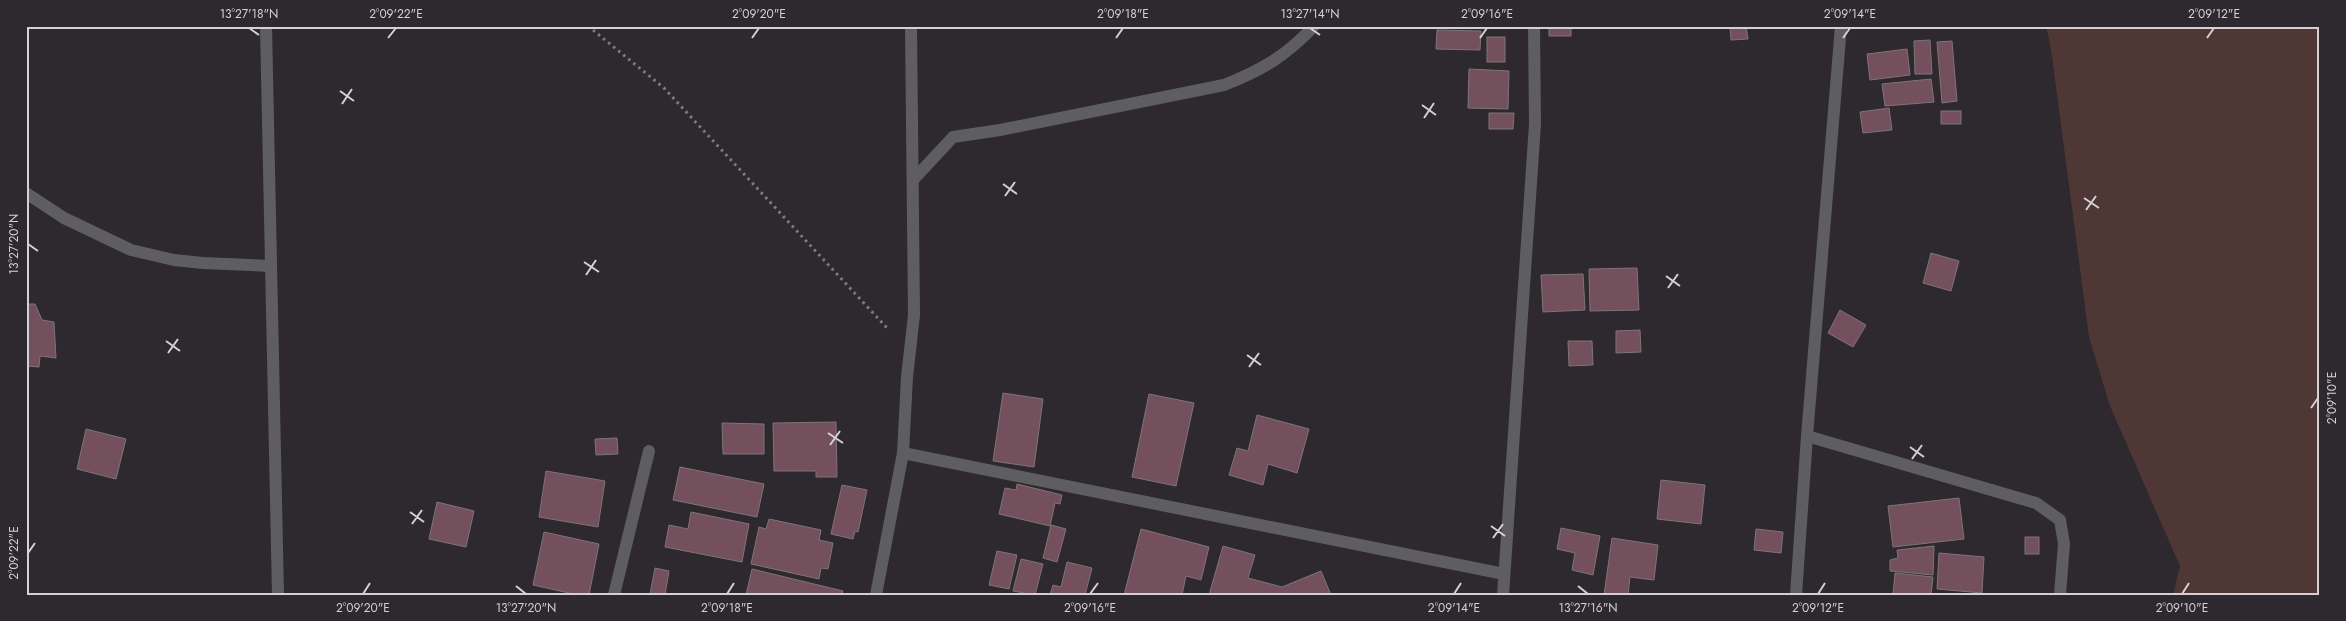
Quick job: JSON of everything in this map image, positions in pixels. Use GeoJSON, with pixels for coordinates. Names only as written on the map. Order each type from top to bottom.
{"type":"FeatureCollection","features":[{"type":"Feature","properties":{"kind":"street"},"geometry":{"type":"LineString","coordinates":[[266,26],[281,594]]}},
{"type":"Feature","properties":{"kind":"street"},"geometry":{"type":"LineString","coordinates":[[876,595],[903,453],[914,315],[911,26]]}},
{"type":"Feature","properties":{"kind":"street"},"geometry":{"type":"LineString","coordinates":[[913,180],[953,137],[1000,130],[1224,85],[1249,75],[1280,58],[1314,26]]}},
{"type":"Feature","properties":{"kind":"street"},"geometry":{"type":"LineString","coordinates":[[1502,595],[1535,124],[1534,26]]}},
{"type":"Feature","properties":{"kind":"street"},"geometry":{"type":"LineString","coordinates":[[1796,595],[1807,436],[1841,26]]}},
{"type":"Feature","properties":{"kind":"street"},"geometry":{"type":"LineString","coordinates":[[26,193],[64,218],[131,250],[174,260],[271,266]]}},
{"type":"Feature","properties":{"kind":"street"},"geometry":{"type":"LineString","coordinates":[[1807,436],[2036,503],[2060,520],[2064,544],[2060,595]]}},
{"type":"Feature","properties":{"kind":"street"},"geometry":{"type":"LineString","coordinates":[[614,595],[649,451]]}},
{"type":"Feature","properties":{"kind":"street"},"geometry":{"type":"LineString","coordinates":[[903,453],[1504,574]]}},
{"type":"Feature","properties":{"kind":"path"},"geometry":{"type":"LineString","coordinates":[[588,26],[664,88],[910,353]]}},
{"type":"Feature","properties":{"kind":"shaded area"},"geometry":{"type":"Polygon","coordinates":[[[2046,26],[2320,26],[2320,595],[2173,595],[2180,566],[2110,406],[2089,337],[2051,49],[2046,26]]]}},
{"type":"Feature","properties":{"kind":"building"},"geometry":{"type":"Polygon","coordinates":[[[1549,26],[1571,26],[1571,36],[1549,36],[1549,26]]]}},
{"type":"Feature","properties":{"kind":"building"},"geometry":{"type":"Polygon","coordinates":[[[1730,26],[1746,26],[1748,39],[1731,40],[1730,26]]]}},
{"type":"Feature","properties":{"kind":"building"},"geometry":{"type":"Polygon","coordinates":[[[1437,30],[1481,31],[1480,50],[1436,49],[1437,30]]]}},
{"type":"Feature","properties":{"kind":"building"},"geometry":{"type":"Polygon","coordinates":[[[1487,37],[1505,37],[1505,62],[1487,62],[1487,37]]]}},
{"type":"Feature","properties":{"kind":"building"},"geometry":{"type":"Polygon","coordinates":[[[1930,40],[1932,74],[1915,74],[1914,41],[1930,40]]]}},
{"type":"Feature","properties":{"kind":"building"},"geometry":{"type":"Polygon","coordinates":[[[1952,41],[1957,101],[1942,103],[1937,42],[1952,41]]]}},
{"type":"Feature","properties":{"kind":"building"},"geometry":{"type":"Polygon","coordinates":[[[1907,49],[1910,75],[1870,80],[1867,54],[1907,49]]]}},
{"type":"Feature","properties":{"kind":"building"},"geometry":{"type":"Polygon","coordinates":[[[1469,69],[1509,71],[1508,109],[1468,108],[1469,69]]]}},
{"type":"Feature","properties":{"kind":"building"},"geometry":{"type":"Polygon","coordinates":[[[1931,79],[1934,102],[1885,106],[1882,84],[1931,79]]]}},
{"type":"Feature","properties":{"kind":"building"},"geometry":{"type":"Polygon","coordinates":[[[1889,108],[1892,130],[1863,133],[1860,112],[1889,108]]]}},
{"type":"Feature","properties":{"kind":"building"},"geometry":{"type":"Polygon","coordinates":[[[1941,111],[1961,111],[1961,124],[1941,124],[1941,111]]]}},
{"type":"Feature","properties":{"kind":"building"},"geometry":{"type":"Polygon","coordinates":[[[1489,113],[1514,113],[1513,129],[1489,129],[1489,113]]]}},
{"type":"Feature","properties":{"kind":"building"},"geometry":{"type":"Polygon","coordinates":[[[1931,253],[1959,261],[1951,291],[1923,283],[1931,253]]]}},
{"type":"Feature","properties":{"kind":"building"},"geometry":{"type":"Polygon","coordinates":[[[1637,268],[1639,310],[1590,311],[1589,269],[1637,268]]]}},
{"type":"Feature","properties":{"kind":"building"},"geometry":{"type":"Polygon","coordinates":[[[1583,274],[1585,310],[1543,312],[1541,275],[1583,274]]]}},
{"type":"Feature","properties":{"kind":"building"},"geometry":{"type":"Polygon","coordinates":[[[26,304],[35,304],[42,320],[54,322],[56,358],[40,356],[39,367],[26,366],[26,304]]]}},
{"type":"Feature","properties":{"kind":"building"},"geometry":{"type":"Polygon","coordinates":[[[1840,310],[1866,325],[1853,347],[1828,333],[1840,310]]]}},
{"type":"Feature","properties":{"kind":"building"},"geometry":{"type":"Polygon","coordinates":[[[1640,330],[1641,352],[1616,353],[1616,331],[1640,330]]]}},
{"type":"Feature","properties":{"kind":"building"},"geometry":{"type":"Polygon","coordinates":[[[1568,341],[1592,341],[1593,365],[1569,366],[1568,341]]]}},
{"type":"Feature","properties":{"kind":"building"},"geometry":{"type":"Polygon","coordinates":[[[1003,393],[1043,399],[1034,467],[993,461],[1003,393]]]}},
{"type":"Feature","properties":{"kind":"building"},"geometry":{"type":"Polygon","coordinates":[[[1149,394],[1194,403],[1176,486],[1132,477],[1149,394]]]}},
{"type":"Feature","properties":{"kind":"building"},"geometry":{"type":"Polygon","coordinates":[[[1257,415],[1309,429],[1297,473],[1268,464],[1263,485],[1229,475],[1237,448],[1248,451],[1257,415]]]}},
{"type":"Feature","properties":{"kind":"building"},"geometry":{"type":"Polygon","coordinates":[[[836,422],[837,477],[816,477],[816,471],[774,471],[773,423],[836,422]]]}},
{"type":"Feature","properties":{"kind":"building"},"geometry":{"type":"Polygon","coordinates":[[[722,423],[764,424],[764,454],[723,454],[722,423]]]}},
{"type":"Feature","properties":{"kind":"building"},"geometry":{"type":"Polygon","coordinates":[[[86,429],[126,439],[116,479],[77,469],[86,429]]]}},
{"type":"Feature","properties":{"kind":"building"},"geometry":{"type":"Polygon","coordinates":[[[617,438],[618,454],[596,455],[595,439],[617,438]]]}},
{"type":"Feature","properties":{"kind":"building"},"geometry":{"type":"Polygon","coordinates":[[[680,467],[764,484],[757,517],[673,500],[680,467]]]}},
{"type":"Feature","properties":{"kind":"building"},"geometry":{"type":"Polygon","coordinates":[[[546,471],[605,481],[598,527],[539,517],[546,471]]]}},
{"type":"Feature","properties":{"kind":"building"},"geometry":{"type":"Polygon","coordinates":[[[1661,480],[1705,485],[1701,524],[1657,519],[1661,480]]]}},
{"type":"Feature","properties":{"kind":"building"},"geometry":{"type":"Polygon","coordinates":[[[1017,484],[1062,495],[1060,504],[1055,503],[1050,526],[999,514],[1005,488],[1016,490],[1017,484]]]}},
{"type":"Feature","properties":{"kind":"building"},"geometry":{"type":"Polygon","coordinates":[[[842,485],[867,490],[858,532],[855,531],[853,539],[831,534],[842,485]]]}},
{"type":"Feature","properties":{"kind":"building"},"geometry":{"type":"Polygon","coordinates":[[[1959,498],[1964,539],[1893,547],[1888,506],[1959,498]]]}},
{"type":"Feature","properties":{"kind":"building"},"geometry":{"type":"Polygon","coordinates":[[[437,502],[474,511],[466,547],[429,539],[437,502]]]}},
{"type":"Feature","properties":{"kind":"building"},"geometry":{"type":"Polygon","coordinates":[[[691,512],[749,524],[742,562],[665,547],[669,525],[688,529],[691,512]]]}},
{"type":"Feature","properties":{"kind":"building"},"geometry":{"type":"Polygon","coordinates":[[[769,519],[821,530],[819,540],[833,543],[828,569],[821,568],[819,579],[751,564],[759,527],[766,529],[769,519]]]}},
{"type":"Feature","properties":{"kind":"building"},"geometry":{"type":"Polygon","coordinates":[[[1051,525],[1066,529],[1057,562],[1043,558],[1051,525]]]}},
{"type":"Feature","properties":{"kind":"building"},"geometry":{"type":"Polygon","coordinates":[[[1561,528],[1600,536],[1593,575],[1572,570],[1575,553],[1557,549],[1561,528]]]}},
{"type":"Feature","properties":{"kind":"building"},"geometry":{"type":"Polygon","coordinates":[[[1141,529],[1209,547],[1201,580],[1186,576],[1182,595],[1124,595],[1141,529]]]}},
{"type":"Feature","properties":{"kind":"building"},"geometry":{"type":"Polygon","coordinates":[[[1756,529],[1783,532],[1781,553],[1754,550],[1756,529]]]}},
{"type":"Feature","properties":{"kind":"building"},"geometry":{"type":"Polygon","coordinates":[[[544,532],[599,544],[589,595],[578,595],[533,585],[544,532]]]}},
{"type":"Feature","properties":{"kind":"building"},"geometry":{"type":"Polygon","coordinates":[[[2025,537],[2039,537],[2039,554],[2025,554],[2025,537]]]}},
{"type":"Feature","properties":{"kind":"building"},"geometry":{"type":"Polygon","coordinates":[[[1612,538],[1658,545],[1654,580],[1630,577],[1628,595],[1604,595],[1612,538]]]}},
{"type":"Feature","properties":{"kind":"building"},"geometry":{"type":"Polygon","coordinates":[[[1223,546],[1255,555],[1248,578],[1282,587],[1321,571],[1331,595],[1209,595],[1223,546]]]}},
{"type":"Feature","properties":{"kind":"building"},"geometry":{"type":"Polygon","coordinates":[[[1934,546],[1933,575],[1890,571],[1890,560],[1898,558],[1897,550],[1934,546]]]}},
{"type":"Feature","properties":{"kind":"building"},"geometry":{"type":"Polygon","coordinates":[[[997,551],[1017,555],[1009,589],[989,585],[997,551]]]}},
{"type":"Feature","properties":{"kind":"building"},"geometry":{"type":"Polygon","coordinates":[[[1939,553],[1984,557],[1982,593],[1937,589],[1939,553]]]}},
{"type":"Feature","properties":{"kind":"building"},"geometry":{"type":"Polygon","coordinates":[[[1021,559],[1043,564],[1035,595],[1013,591],[1021,559]]]}},
{"type":"Feature","properties":{"kind":"building"},"geometry":{"type":"Polygon","coordinates":[[[1067,562],[1092,568],[1085,595],[1050,595],[1053,585],[1061,587],[1067,562]]]}},
{"type":"Feature","properties":{"kind":"building"},"geometry":{"type":"Polygon","coordinates":[[[655,568],[669,571],[665,595],[650,594],[655,568]]]}},
{"type":"Feature","properties":{"kind":"building"},"geometry":{"type":"Polygon","coordinates":[[[752,569],[843,591],[842,595],[746,595],[752,569]]]}},
{"type":"Feature","properties":{"kind":"building"},"geometry":{"type":"Polygon","coordinates":[[[1895,573],[1933,577],[1931,595],[1893,595],[1895,573]]]}}]}
